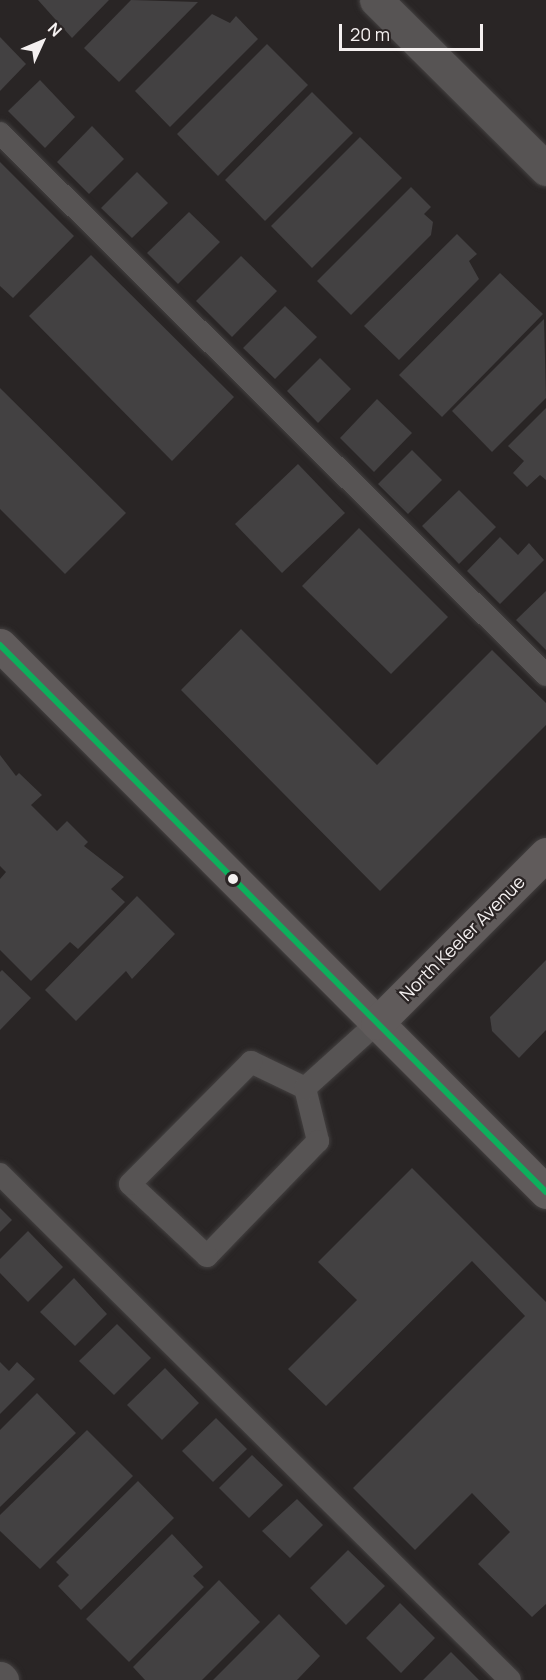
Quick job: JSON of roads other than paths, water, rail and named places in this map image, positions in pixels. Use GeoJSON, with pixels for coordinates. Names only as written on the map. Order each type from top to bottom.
{"type":"FeatureCollection","features":[{"type":"Feature","properties":{"kind":"main road"},"geometry":{"type":"LineString","coordinates":[[0,645],[546,1192]]}},
{"type":"Feature","properties":{"kind":"main road","name":"North Keeler Avenue"},"geometry":{"type":"LineString","coordinates":[[377,1023],[546,854]]}},
{"type":"Feature","properties":{"kind":"street"},"geometry":{"type":"LineString","coordinates":[[376,0],[546,170]]}},
{"type":"Feature","properties":{"kind":"lane"},"geometry":{"type":"LineString","coordinates":[[0,133],[546,675]]}},
{"type":"Feature","properties":{"kind":"lane"},"geometry":{"type":"LineString","coordinates":[[304,1088],[377,1023]]}},
{"type":"Feature","properties":{"kind":"lane"},"geometry":{"type":"LineString","coordinates":[[251,1062],[304,1088],[318,1141],[207,1257],[130,1184],[251,1062]]}},
{"type":"Feature","properties":{"kind":"lane"},"geometry":{"type":"LineString","coordinates":[[0,1174],[510,1680]]}}]}
